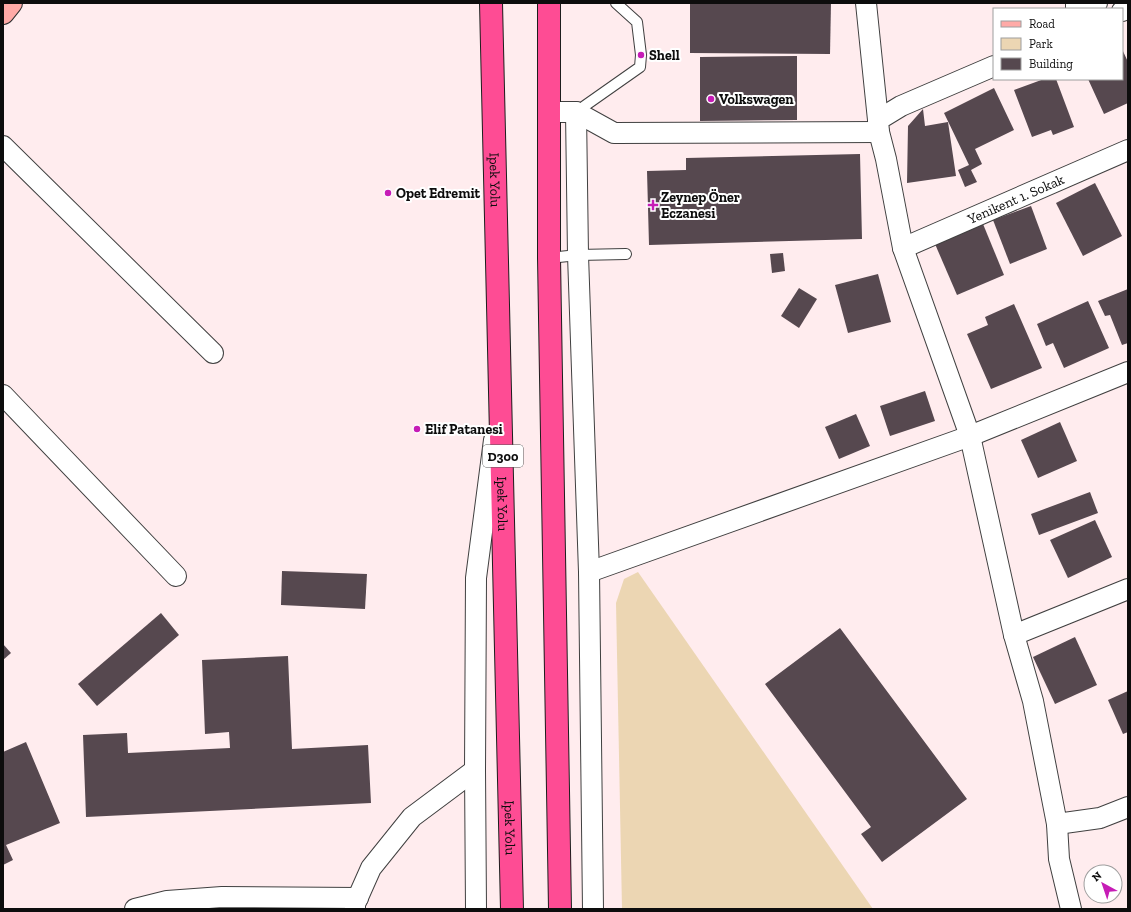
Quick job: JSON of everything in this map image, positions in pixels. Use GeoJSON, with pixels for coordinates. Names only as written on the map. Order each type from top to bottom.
{"type":"FeatureCollection","features":[{"type":"Feature","properties":{"kind":"highway","name":"Ipek Yolu"},"geometry":{"type":"LineString","coordinates":[[491,3],[512,909]]}},
{"type":"Feature","properties":{"kind":"highway"},"geometry":{"type":"LineString","coordinates":[[549,3],[549,258],[560,909]]}},
{"type":"Feature","properties":{"kind":"main road"},"geometry":{"type":"LineString","coordinates":[[3,13],[11,3]]}},
{"type":"Feature","properties":{"kind":"street"},"geometry":{"type":"LineString","coordinates":[[866,3],[878,126],[886,159],[903,248],[970,436],[1014,635],[1033,701],[1057,824],[1059,859],[1071,909]]}},
{"type":"Feature","properties":{"kind":"street"},"geometry":{"type":"LineString","coordinates":[[550,112],[576,112],[614,132],[878,126],[901,106],[993,66]]}},
{"type":"Feature","properties":{"kind":"street"},"geometry":{"type":"LineString","coordinates":[[576,112],[578,255],[588,572],[594,909]]}},
{"type":"Feature","properties":{"kind":"street"},"geometry":{"type":"LineString","coordinates":[[3,146],[213,354]]}},
{"type":"Feature","properties":{"kind":"street","name":"Yenikent 1. Sokak"},"geometry":{"type":"LineString","coordinates":[[903,248],[1128,150]]}},
{"type":"Feature","properties":{"kind":"street"},"geometry":{"type":"LineString","coordinates":[[588,572],[970,436],[1128,372]]}},
{"type":"Feature","properties":{"kind":"street"},"geometry":{"type":"LineString","coordinates":[[476,909],[476,578],[501,391]]}},
{"type":"Feature","properties":{"kind":"street"},"geometry":{"type":"LineString","coordinates":[[3,395],[176,576]]}},
{"type":"Feature","properties":{"kind":"street"},"geometry":{"type":"LineString","coordinates":[[1014,635],[1128,589]]}},
{"type":"Feature","properties":{"kind":"street"},"geometry":{"type":"LineString","coordinates":[[135,909],[167,900],[222,897],[254,903],[356,903],[371,868],[412,817],[475,770]]}},
{"type":"Feature","properties":{"kind":"street"},"geometry":{"type":"LineString","coordinates":[[1057,824],[1100,818],[1128,807]]}},
{"type":"Feature","properties":{"kind":"lane"},"geometry":{"type":"LineString","coordinates":[[576,112],[640,67],[641,55],[637,22],[616,3]]}},
{"type":"Feature","properties":{"kind":"lane"},"geometry":{"type":"LineString","coordinates":[[549,258],[578,255],[626,254]]}},
{"type":"Feature","properties":{"kind":"green space"},"geometry":{"type":"Polygon","coordinates":[[[638,572],[873,909],[622,909],[616,603],[624,579],[638,572]]]}},
{"type":"Feature","properties":{"kind":"building"},"geometry":{"type":"Polygon","coordinates":[[[690,3],[831,3],[830,54],[690,53],[690,3]]]}},
{"type":"Feature","properties":{"kind":"building"},"geometry":{"type":"Polygon","coordinates":[[[1123,51],[1128,62],[1128,103],[1104,114],[1088,80],[1123,80],[1123,51]]]}},
{"type":"Feature","properties":{"kind":"building"},"geometry":{"type":"Polygon","coordinates":[[[797,56],[797,120],[700,121],[700,57],[797,56]]]}},
{"type":"Feature","properties":{"kind":"building"},"geometry":{"type":"Polygon","coordinates":[[[1041,80],[1056,80],[1074,127],[1053,135],[1051,130],[1032,137],[1014,90],[1041,80]]]}},
{"type":"Feature","properties":{"kind":"building"},"geometry":{"type":"Polygon","coordinates":[[[994,88],[1014,130],[975,149],[982,164],[971,170],[977,182],[965,187],[958,170],[969,165],[944,113],[994,88]]]}},
{"type":"Feature","properties":{"kind":"building"},"geometry":{"type":"Polygon","coordinates":[[[923,109],[925,126],[948,122],[956,176],[907,183],[908,126],[923,109]]]}},
{"type":"Feature","properties":{"kind":"building"},"geometry":{"type":"Polygon","coordinates":[[[860,154],[862,239],[649,245],[647,171],[686,170],[686,158],[860,154]]]}},
{"type":"Feature","properties":{"kind":"building"},"geometry":{"type":"Polygon","coordinates":[[[1095,183],[1122,236],[1083,256],[1056,203],[1095,183]]]}},
{"type":"Feature","properties":{"kind":"building"},"geometry":{"type":"Polygon","coordinates":[[[1031,206],[1047,249],[1010,264],[993,220],[1031,206]]]}},
{"type":"Feature","properties":{"kind":"building"},"geometry":{"type":"Polygon","coordinates":[[[983,224],[1004,275],[957,295],[935,244],[983,224]]]}},
{"type":"Feature","properties":{"kind":"building"},"geometry":{"type":"Polygon","coordinates":[[[783,253],[785,271],[772,273],[770,254],[783,253]]]}},
{"type":"Feature","properties":{"kind":"building"},"geometry":{"type":"Polygon","coordinates":[[[878,274],[891,322],[848,333],[835,285],[878,274]]]}},
{"type":"Feature","properties":{"kind":"building"},"geometry":{"type":"Polygon","coordinates":[[[799,288],[817,299],[799,328],[781,316],[799,288]]]}},
{"type":"Feature","properties":{"kind":"building"},"geometry":{"type":"Polygon","coordinates":[[[1128,289],[1128,343],[1122,345],[1110,315],[1105,316],[1098,301],[1128,289]]]}},
{"type":"Feature","properties":{"kind":"building"},"geometry":{"type":"Polygon","coordinates":[[[1088,301],[1109,348],[1064,368],[1053,343],[1046,346],[1037,324],[1088,301]]]}},
{"type":"Feature","properties":{"kind":"building"},"geometry":{"type":"Polygon","coordinates":[[[1014,304],[1042,368],[991,389],[967,334],[988,325],[985,317],[1014,304]]]}},
{"type":"Feature","properties":{"kind":"building"},"geometry":{"type":"Polygon","coordinates":[[[925,391],[935,421],[890,436],[880,406],[925,391]]]}},
{"type":"Feature","properties":{"kind":"building"},"geometry":{"type":"Polygon","coordinates":[[[856,414],[870,446],[839,459],[825,427],[856,414]]]}},
{"type":"Feature","properties":{"kind":"building"},"geometry":{"type":"Polygon","coordinates":[[[1060,422],[1077,461],[1038,478],[1021,440],[1060,422]]]}},
{"type":"Feature","properties":{"kind":"building"},"geometry":{"type":"Polygon","coordinates":[[[1090,492],[1098,513],[1039,535],[1031,514],[1090,492]]]}},
{"type":"Feature","properties":{"kind":"building"},"geometry":{"type":"Polygon","coordinates":[[[1095,520],[1112,557],[1068,578],[1050,540],[1095,520]]]}},
{"type":"Feature","properties":{"kind":"building"},"geometry":{"type":"Polygon","coordinates":[[[282,571],[367,574],[365,609],[281,605],[282,571]]]}},
{"type":"Feature","properties":{"kind":"building"},"geometry":{"type":"Polygon","coordinates":[[[161,613],[179,635],[97,706],[78,684],[161,613]]]}},
{"type":"Feature","properties":{"kind":"building"},"geometry":{"type":"Polygon","coordinates":[[[840,628],[967,799],[882,862],[861,834],[871,827],[765,684],[840,628]]]}},
{"type":"Feature","properties":{"kind":"building"},"geometry":{"type":"Polygon","coordinates":[[[1075,637],[1097,685],[1055,704],[1033,657],[1075,637]]]}},
{"type":"Feature","properties":{"kind":"building"},"geometry":{"type":"Polygon","coordinates":[[[3,644],[11,653],[3,660],[3,644]]]}},
{"type":"Feature","properties":{"kind":"building"},"geometry":{"type":"Polygon","coordinates":[[[288,656],[292,749],[368,745],[371,803],[86,817],[83,735],[127,733],[128,753],[230,748],[229,732],[205,734],[202,660],[288,656]]]}},
{"type":"Feature","properties":{"kind":"building"},"geometry":{"type":"Polygon","coordinates":[[[1128,691],[1128,732],[1123,734],[1108,700],[1128,691]]]}},
{"type":"Feature","properties":{"kind":"building"},"geometry":{"type":"Polygon","coordinates":[[[26,742],[60,823],[6,845],[13,860],[3,865],[3,752],[26,742]]]}},
{"type":"Feature","properties":{"kind":"place","name":"Shell"},"geometry":{"type":"Point","coordinates":[641,55]}},
{"type":"Feature","properties":{"kind":"place","name":"Volkswagen"},"geometry":{"type":"Point","coordinates":[711,99]}},
{"type":"Feature","properties":{"kind":"place","name":"Opet Edremit"},"geometry":{"type":"Point","coordinates":[388,193]}},
{"type":"Feature","properties":{"kind":"place","name":"Zeynep Öner Eczanesi"},"geometry":{"type":"Point","coordinates":[653,205]}},
{"type":"Feature","properties":{"kind":"place","name":"Elif Patanesi"},"geometry":{"type":"Point","coordinates":[417,429]}}]}
